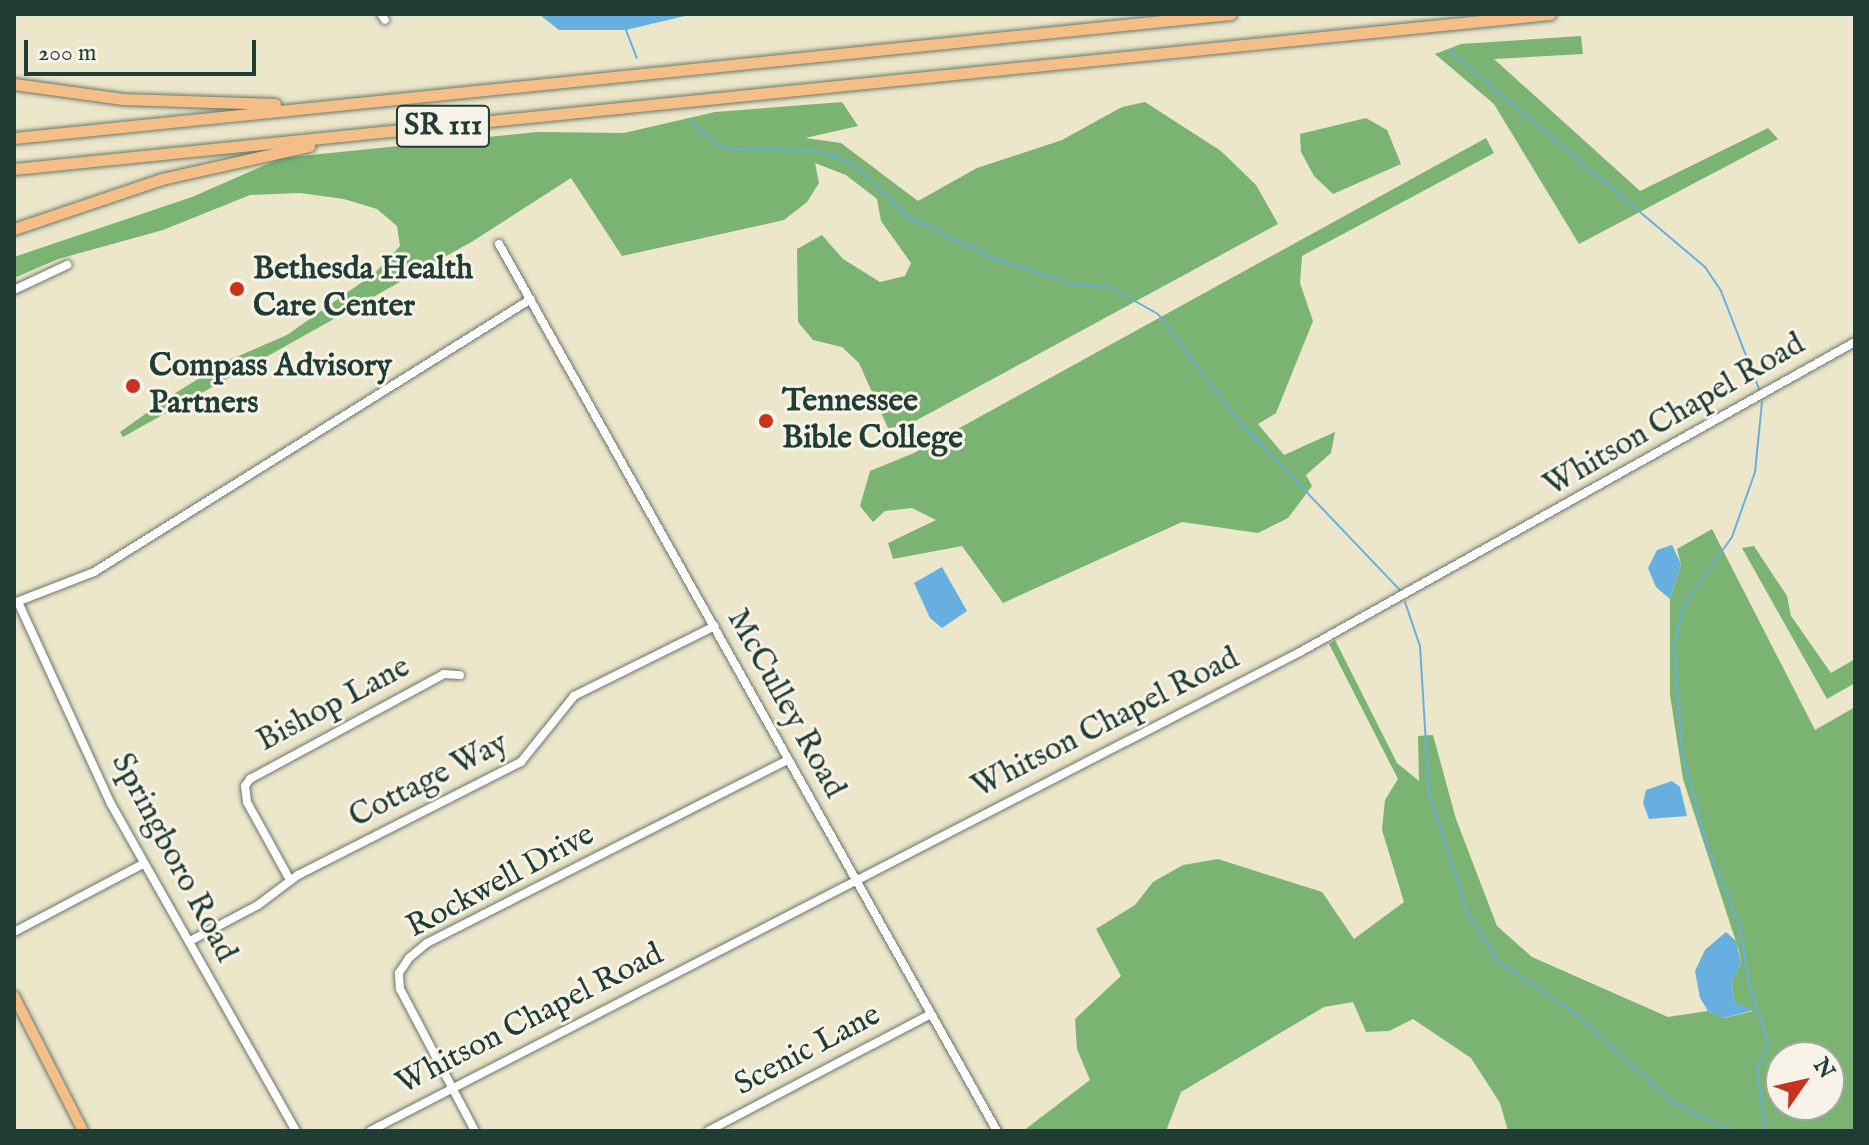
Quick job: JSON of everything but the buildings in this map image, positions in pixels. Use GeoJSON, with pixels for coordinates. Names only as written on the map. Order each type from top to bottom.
{"type":"FeatureCollection","features":[{"type":"Feature","properties":{"kind":"highway","name":"SR 111"},"geometry":{"type":"LineString","coordinates":[[14,138],[1231,14]]}},
{"type":"Feature","properties":{"kind":"highway","name":"SR 111"},"geometry":{"type":"LineString","coordinates":[[14,169],[1550,14]]}},
{"type":"Feature","properties":{"kind":"highway"},"geometry":{"type":"LineString","coordinates":[[14,84],[188,104],[343,103]]}},
{"type":"Feature","properties":{"kind":"highway"},"geometry":{"type":"LineString","coordinates":[[14,229],[224,162],[382,132]]}},
{"type":"Feature","properties":{"kind":"main road"},"geometry":{"type":"LineString","coordinates":[[14,996],[83,1131]]}},
{"type":"Feature","properties":{"kind":"street","name":"McCulley Road"},"geometry":{"type":"LineString","coordinates":[[499,244],[715,626],[853,880],[997,1131]]}},
{"type":"Feature","properties":{"kind":"street"},"geometry":{"type":"LineString","coordinates":[[14,290],[67,265]]}},
{"type":"Feature","properties":{"kind":"street"},"geometry":{"type":"LineString","coordinates":[[16,603],[94,572],[531,299]]}},
{"type":"Feature","properties":{"kind":"street","name":"Whitson Chapel Road"},"geometry":{"type":"LineString","coordinates":[[370,1131],[1325,638],[1855,342]]}},
{"type":"Feature","properties":{"kind":"street","name":"Springboro Road"},"geometry":{"type":"LineString","coordinates":[[16,603],[143,864],[190,941],[296,1131]]}},
{"type":"Feature","properties":{"kind":"street","name":"Cottage Way"},"geometry":{"type":"LineString","coordinates":[[190,941],[258,905],[290,880],[521,762],[542,743],[560,710],[574,696],[715,626]]}},
{"type":"Feature","properties":{"kind":"street","name":"Bishop Lane"},"geometry":{"type":"LineString","coordinates":[[290,880],[247,802],[250,779],[444,674],[460,675]]}},
{"type":"Feature","properties":{"kind":"street","name":"Rockwell Drive"},"geometry":{"type":"LineString","coordinates":[[475,1131],[400,989],[399,973],[409,958],[427,943],[788,760]]}},
{"type":"Feature","properties":{"kind":"street"},"geometry":{"type":"LineString","coordinates":[[14,932],[143,864]]}},
{"type":"Feature","properties":{"kind":"street","name":"Scenic Lane"},"geometry":{"type":"LineString","coordinates":[[708,1131],[931,1014]]}},
{"type":"Feature","properties":{"kind":"green space"},"geometry":{"type":"Polygon","coordinates":[[[1581,36],[1583,54],[1494,59],[1640,191],[1768,128],[1778,139],[1579,244],[1494,104],[1435,54],[1461,44],[1581,36]]]}},
{"type":"Feature","properties":{"kind":"green space"},"geometry":{"type":"Polygon","coordinates":[[[842,102],[858,126],[805,138],[841,143],[918,201],[977,168],[1062,140],[1122,107],[1145,102],[1221,151],[1256,185],[1278,224],[906,426],[888,428],[859,363],[842,347],[813,340],[798,322],[797,249],[822,235],[843,259],[880,282],[905,276],[911,263],[881,221],[877,199],[846,175],[815,163],[819,183],[807,202],[784,220],[622,256],[571,178],[473,241],[123,437],[120,432],[169,397],[227,361],[287,335],[375,273],[400,246],[397,226],[377,209],[344,199],[300,193],[250,195],[163,230],[58,259],[14,278],[14,257],[192,197],[281,158],[537,132],[624,133],[715,112],[842,102]]]}},
{"type":"Feature","properties":{"kind":"green space"},"geometry":{"type":"Polygon","coordinates":[[[1366,118],[1387,130],[1401,164],[1333,194],[1314,176],[1301,152],[1300,134],[1366,118]]]}},
{"type":"Feature","properties":{"kind":"green space"},"geometry":{"type":"Polygon","coordinates":[[[1486,138],[1494,153],[1302,256],[1300,283],[1313,321],[1276,413],[1258,424],[1284,455],[1335,432],[1331,453],[1306,475],[1312,486],[1288,518],[1258,533],[1182,522],[1003,603],[962,546],[893,559],[888,543],[936,520],[912,508],[885,511],[873,522],[860,506],[870,471],[914,453],[1486,138]]]}},
{"type":"Feature","properties":{"kind":"green space"},"geometry":{"type":"Polygon","coordinates":[[[1712,529],[1815,730],[1855,707],[1855,1131],[1508,1131],[1500,1103],[1471,1058],[1413,1019],[1389,1031],[1366,1032],[1353,1002],[1324,1007],[1181,1092],[1166,1131],[1023,1131],[1090,1080],[1077,1049],[1075,1019],[1121,976],[1096,929],[1135,905],[1153,882],[1183,865],[1218,859],[1322,892],[1354,939],[1404,902],[1382,830],[1385,800],[1398,779],[1329,644],[1335,640],[1397,763],[1419,781],[1418,736],[1433,735],[1456,819],[1497,926],[1532,957],[1668,1017],[1708,1011],[1724,1018],[1753,1011],[1734,1002],[1732,981],[1741,963],[1739,951],[1683,779],[1670,695],[1670,599],[1681,564],[1677,549],[1712,529]]]}},
{"type":"Feature","properties":{"kind":"green space"},"geometry":{"type":"Polygon","coordinates":[[[1754,546],[1787,596],[1791,616],[1831,673],[1855,659],[1855,683],[1827,699],[1742,548],[1754,546]]]}},
{"type":"Feature","properties":{"kind":"water"},"geometry":{"type":"Polygon","coordinates":[[[539,14],[693,14],[626,30],[559,30],[539,14]]]}},
{"type":"Feature","properties":{"kind":"water"},"geometry":{"type":"Polygon","coordinates":[[[1672,545],[1681,564],[1670,599],[1656,587],[1648,568],[1657,550],[1672,545]]]}},
{"type":"Feature","properties":{"kind":"water"},"geometry":{"type":"Polygon","coordinates":[[[942,567],[967,611],[942,628],[930,618],[914,583],[942,567]]]}},
{"type":"Feature","properties":{"kind":"water"},"geometry":{"type":"Polygon","coordinates":[[[1672,781],[1680,787],[1687,816],[1649,819],[1643,803],[1646,790],[1672,781]]]}},
{"type":"Feature","properties":{"kind":"water"},"geometry":{"type":"Polygon","coordinates":[[[1726,932],[1736,941],[1741,963],[1732,981],[1734,1002],[1754,1010],[1723,1018],[1708,1011],[1700,998],[1695,971],[1705,950],[1726,932]]]}},
{"type":"Feature","properties":{"kind":"waterway"},"geometry":{"type":"LineString","coordinates":[[626,30],[637,58]]}},
{"type":"Feature","properties":{"kind":"waterway"},"geometry":{"type":"LineString","coordinates":[[1449,50],[1705,267],[1721,291],[1759,389]]}},
{"type":"Feature","properties":{"kind":"waterway"},"geometry":{"type":"LineString","coordinates":[[690,120],[716,144],[732,149],[813,150],[832,155],[857,167],[907,216],[943,234],[993,258],[1073,284],[1110,287],[1158,314],[1237,419],[1400,590]]}},
{"type":"Feature","properties":{"kind":"waterway"},"geometry":{"type":"LineString","coordinates":[[1762,402],[1755,472],[1732,537],[1683,606],[1674,647],[1682,753],[1707,845],[1740,927],[1750,988],[1766,1036],[1767,1047],[1757,1069],[1766,1131]]}},
{"type":"Feature","properties":{"kind":"waterway"},"geometry":{"type":"LineString","coordinates":[[1405,602],[1420,646],[1429,793],[1468,914],[1499,962],[1571,1010],[1676,1105],[1732,1131]]}},
{"type":"Feature","properties":{"kind":"place","name":"Bethesda Health Care Center"},"geometry":{"type":"Point","coordinates":[237,289]}},
{"type":"Feature","properties":{"kind":"place","name":"Compass Advisory Partners"},"geometry":{"type":"Point","coordinates":[133,386]}},
{"type":"Feature","properties":{"kind":"place","name":"Tennessee Bible College"},"geometry":{"type":"Point","coordinates":[766,421]}}]}
